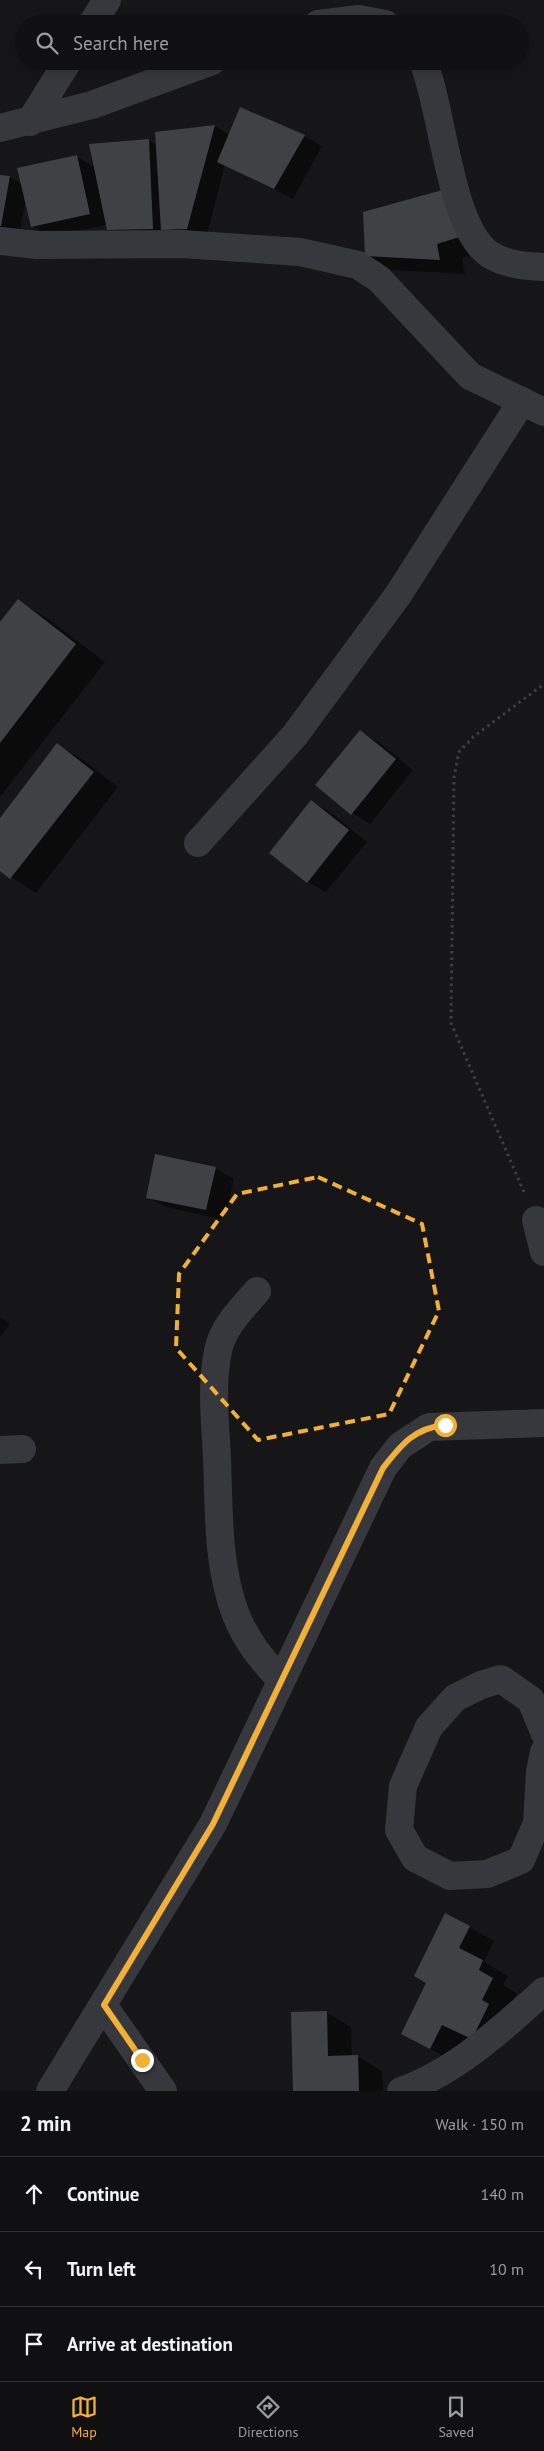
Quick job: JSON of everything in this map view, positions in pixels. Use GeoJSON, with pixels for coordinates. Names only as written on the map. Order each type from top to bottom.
{"type":"FeatureCollection","features":[{"type":"Feature","properties":{"kind":"street"},"geometry":{"type":"LineString","coordinates":[[98,15],[107,0]]}},
{"type":"Feature","properties":{"kind":"street"},"geometry":{"type":"LineString","coordinates":[[30,122],[62,70]]}},
{"type":"Feature","properties":{"kind":"street"},"geometry":{"type":"LineString","coordinates":[[0,128],[92,105],[187,70]]}},
{"type":"Feature","properties":{"kind":"street"},"geometry":{"type":"LineString","coordinates":[[425,70],[447,151],[452,186],[472,234],[488,254],[514,265],[544,267]]}},
{"type":"Feature","properties":{"kind":"street"},"geometry":{"type":"LineString","coordinates":[[0,241],[37,245],[182,244],[300,252],[358,265],[379,279],[470,376],[533,406],[301,727],[198,843]]}},
{"type":"Feature","properties":{"kind":"street"},"geometry":{"type":"LineString","coordinates":[[536,1220],[544,1252]]}},
{"type":"Feature","properties":{"kind":"street"},"geometry":{"type":"LineString","coordinates":[[257,1291],[230,1322],[218,1349],[214,1394],[219,1519],[225,1582],[236,1616],[257,1656],[281,1680]]}},
{"type":"Feature","properties":{"kind":"street"},"geometry":{"type":"LineString","coordinates":[[50,2091],[213,1824],[383,1468],[400,1446],[429,1427],[544,1423]]}},
{"type":"Feature","properties":{"kind":"street"},"geometry":{"type":"LineString","coordinates":[[544,1732],[531,1700],[501,1679],[481,1685],[455,1698],[429,1727],[403,1786],[399,1830],[414,1858],[450,1876],[487,1874],[521,1860],[537,1823],[540,1772],[544,1752]]}},
{"type":"Feature","properties":{"kind":"street"},"geometry":{"type":"LineString","coordinates":[[401,2091],[421,2084],[445,2070],[515,2017],[544,1991]]}},
{"type":"Feature","properties":{"kind":"street"},"geometry":{"type":"LineString","coordinates":[[104,2005],[163,2091]]}},
{"type":"Feature","properties":{"kind":"path"},"geometry":{"type":"LineString","coordinates":[[536,1220],[451,1023],[453,1001],[454,778],[459,752],[473,737],[544,684]]}},
{"type":"Feature","properties":{"kind":"highlighted area"},"geometry":{"type":"Polygon","coordinates":[[[318,1177],[422,1224],[439,1311],[389,1414],[258,1440],[176,1348],[179,1274],[237,1194],[318,1177]]]}},
{"type":"Feature","properties":{"kind":"building"},"geometry":{"type":"Polygon","coordinates":[[[240,107],[305,135],[274,189],[217,162],[240,107]]]}},
{"type":"Feature","properties":{"kind":"building"},"geometry":{"type":"Polygon","coordinates":[[[215,125],[187,229],[161,230],[155,132],[215,125]]]}},
{"type":"Feature","properties":{"kind":"building"},"geometry":{"type":"Polygon","coordinates":[[[149,139],[153,229],[107,230],[89,144],[149,139]]]}},
{"type":"Feature","properties":{"kind":"building"},"geometry":{"type":"Polygon","coordinates":[[[77,155],[90,214],[31,227],[17,168],[77,155]]]}},
{"type":"Feature","properties":{"kind":"building"},"geometry":{"type":"Polygon","coordinates":[[[0,175],[10,176],[1,226],[0,226],[0,175]]]}},
{"type":"Feature","properties":{"kind":"building"},"geometry":{"type":"Polygon","coordinates":[[[446,189],[463,236],[437,244],[440,260],[365,256],[363,212],[446,189]]]}},
{"type":"Feature","properties":{"kind":"building"},"geometry":{"type":"Polygon","coordinates":[[[18,599],[76,644],[0,743],[0,622],[18,599]]]}},
{"type":"Feature","properties":{"kind":"building"},"geometry":{"type":"Polygon","coordinates":[[[360,730],[396,759],[351,815],[315,785],[360,730]]]}},
{"type":"Feature","properties":{"kind":"building"},"geometry":{"type":"Polygon","coordinates":[[[57,743],[94,772],[10,879],[0,871],[0,818],[57,743]]]}},
{"type":"Feature","properties":{"kind":"building"},"geometry":{"type":"Polygon","coordinates":[[[311,800],[349,830],[307,883],[269,853],[311,800]]]}},
{"type":"Feature","properties":{"kind":"building"},"geometry":{"type":"Polygon","coordinates":[[[155,1154],[216,1167],[206,1210],[146,1198],[155,1154]]]}},
{"type":"Feature","properties":{"kind":"building"},"geometry":{"type":"Polygon","coordinates":[[[445,1913],[470,1926],[459,1948],[483,1960],[479,1970],[493,1978],[482,2000],[489,2004],[472,2039],[442,2025],[430,2049],[401,2034],[426,1983],[414,1976],[445,1913]]]}},
{"type":"Feature","properties":{"kind":"building"},"geometry":{"type":"Polygon","coordinates":[[[327,2011],[328,2056],[358,2055],[359,2091],[293,2091],[291,2012],[327,2011]]]}},
{"type":"Feature","properties":{"kind":"route"},"geometry":{"type":"LineString","coordinates":[[142,2060],[104,2005],[213,1824],[383,1468],[400,1446],[417,1433],[429,1427],[445,1425]]}}]}
